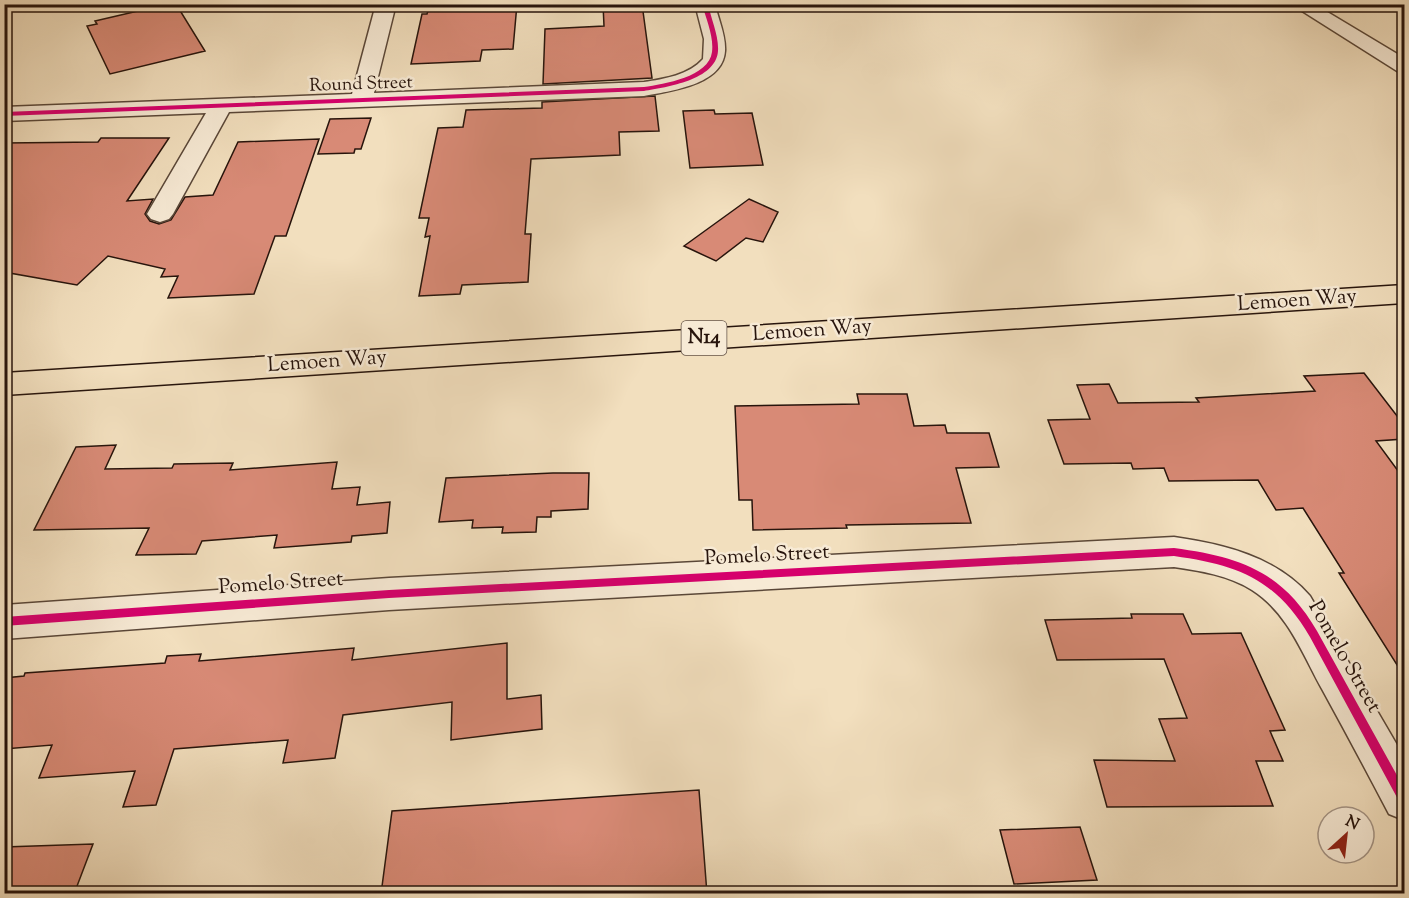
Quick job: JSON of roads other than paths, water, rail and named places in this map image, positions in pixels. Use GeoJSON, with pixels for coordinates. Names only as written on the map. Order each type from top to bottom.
{"type":"FeatureCollection","features":[{"type":"Feature","properties":{"kind":"highway","name":"Lemoen Way"},"geometry":{"type":"LineString","coordinates":[[4,384],[1404,294]]}},
{"type":"Feature","properties":{"kind":"street"},"geometry":{"type":"LineString","coordinates":[[361,101],[386,4]]}},
{"type":"Feature","properties":{"kind":"street","name":"Round Street"},"geometry":{"type":"LineString","coordinates":[[6,116],[644,89],[674,84],[692,77],[712,63],[716,53],[705,4]]}},
{"type":"Feature","properties":{"kind":"street"},"geometry":{"type":"LineString","coordinates":[[1300,4],[1404,67]]}},
{"type":"Feature","properties":{"kind":"street"},"geometry":{"type":"LineString","coordinates":[[160,214],[221,106]]}},
{"type":"Feature","properties":{"kind":"street","name":"Pomelo Street"},"geometry":{"type":"LineString","coordinates":[[4,622],[389,594],[1174,552],[1207,556],[1236,564],[1262,578],[1290,600],[1310,629],[1404,799]]}}]}
